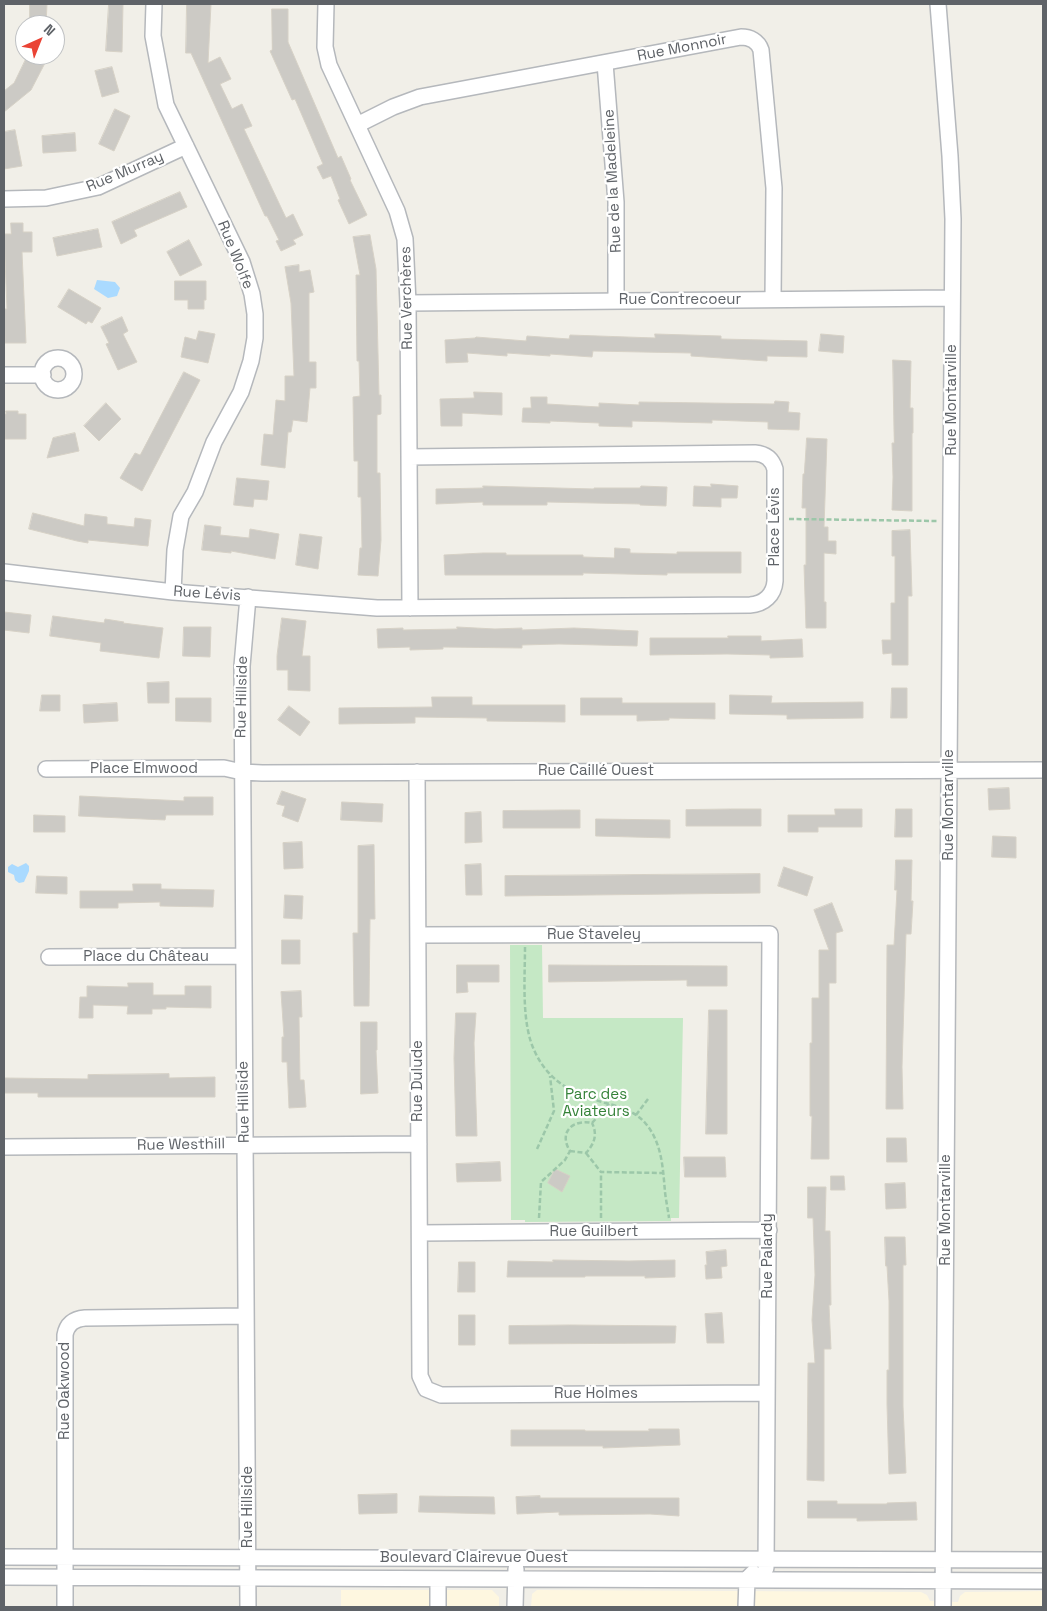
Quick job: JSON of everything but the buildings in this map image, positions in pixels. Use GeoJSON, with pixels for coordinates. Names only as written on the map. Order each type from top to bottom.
{"type":"FeatureCollection","features":[{"type":"Feature","properties":{"kind":"street","name":"Rue Wolfe"},"geometry":{"type":"LineString","coordinates":[[154,4],[153,36],[166,105],[242,262],[252,294],[255,314],[255,338],[251,361],[241,392],[214,442],[195,492],[181,516],[175,550],[173,592]]}},
{"type":"Feature","properties":{"kind":"street","name":"Rue Verchères"},"geometry":{"type":"LineString","coordinates":[[326,4],[325,47],[327,59],[402,225],[406,247],[410,608]]}},
{"type":"Feature","properties":{"kind":"street","name":"Rue Montarville"},"geometry":{"type":"LineString","coordinates":[[938,4],[952,173],[950,769],[943,1607]]}},
{"type":"Feature","properties":{"kind":"street","name":"Rue Monnoir"},"geometry":{"type":"LineString","coordinates":[[357,125],[393,107],[420,97],[740,37],[752,39],[758,43],[763,61],[773,181],[773,299]]}},
{"type":"Feature","properties":{"kind":"street","name":"Rue de la Madeleine"},"geometry":{"type":"LineString","coordinates":[[605,63],[616,196],[616,300]]}},
{"type":"Feature","properties":{"kind":"street","name":"Rue Murray"},"geometry":{"type":"LineString","coordinates":[[4,198],[46,198],[98,187],[186,146]]}},
{"type":"Feature","properties":{"kind":"street","name":"Rue Contrecoeur"},"geometry":{"type":"LineString","coordinates":[[408,303],[952,298]]}},
{"type":"Feature","properties":{"kind":"street"},"geometry":{"type":"LineString","coordinates":[[4,375],[43,375]]}},
{"type":"Feature","properties":{"kind":"street","name":"Place Lévis"},"geometry":{"type":"LineString","coordinates":[[409,457],[759,453],[770,459],[775,469],[775,585],[772,593],[766,600],[755,605],[410,608]]}},
{"type":"Feature","properties":{"kind":"street","name":"Rue Lévis"},"geometry":{"type":"LineString","coordinates":[[4,572],[173,592],[336,606],[410,608]]}},
{"type":"Feature","properties":{"kind":"street","name":"Rue Hillside"},"geometry":{"type":"LineString","coordinates":[[248,597],[242,666],[248,1607]]}},
{"type":"Feature","properties":{"kind":"street","name":"Place Elmwood"},"geometry":{"type":"LineString","coordinates":[[46,770],[224,768],[242,772]]}},
{"type":"Feature","properties":{"kind":"street","name":"Rue Caillé Ouest"},"geometry":{"type":"LineString","coordinates":[[242,772],[1043,770]]}},
{"type":"Feature","properties":{"kind":"street","name":"Rue Dulude"},"geometry":{"type":"LineString","coordinates":[[417,772],[420,1376],[426,1389]]}},
{"type":"Feature","properties":{"kind":"street","name":"Rue Staveley"},"geometry":{"type":"LineString","coordinates":[[418,935],[770,934]]}},
{"type":"Feature","properties":{"kind":"street","name":"Rue Palardy"},"geometry":{"type":"LineString","coordinates":[[766,1579],[770,934]]}},
{"type":"Feature","properties":{"kind":"street","name":"Place du Château"},"geometry":{"type":"LineString","coordinates":[[49,957],[243,956]]}},
{"type":"Feature","properties":{"kind":"street","name":"Rue Westhill"},"geometry":{"type":"LineString","coordinates":[[4,1147],[419,1144]]}},
{"type":"Feature","properties":{"kind":"street","name":"Rue Guilbert"},"geometry":{"type":"LineString","coordinates":[[420,1233],[769,1230]]}},
{"type":"Feature","properties":{"kind":"street","name":"Rue Oakwood"},"geometry":{"type":"LineString","coordinates":[[65,1607],[65,1335],[68,1325],[74,1320],[85,1318],[246,1316]]}},
{"type":"Feature","properties":{"kind":"street","name":"Rue Holmes"},"geometry":{"type":"LineString","coordinates":[[426,1389],[441,1395],[767,1392]]}},
{"type":"Feature","properties":{"kind":"street","name":"Boulevard Clairevue Ouest"},"geometry":{"type":"LineString","coordinates":[[4,1557],[1043,1560]]}},
{"type":"Feature","properties":{"kind":"street"},"geometry":{"type":"LineString","coordinates":[[515,1607],[516,1558]]}},
{"type":"Feature","properties":{"kind":"street"},"geometry":{"type":"LineString","coordinates":[[746,1607],[747,1579],[766,1559]]}},
{"type":"Feature","properties":{"kind":"street","name":"Boulevard Clairevue Ouest"},"geometry":{"type":"LineString","coordinates":[[4,1577],[1043,1581]]}},
{"type":"Feature","properties":{"kind":"street"},"geometry":{"type":"LineString","coordinates":[[438,1579],[438,1607]]}},
{"type":"Feature","properties":{"kind":"path"},"geometry":{"type":"LineString","coordinates":[[775,519],[938,521]]}},
{"type":"Feature","properties":{"kind":"path"},"geometry":{"type":"LineString","coordinates":[[525,936],[526,1013],[534,1051],[550,1076],[567,1087],[618,1106],[636,1115],[646,1123],[655,1136],[660,1150],[669,1232]]}},
{"type":"Feature","properties":{"kind":"path"},"geometry":{"type":"LineString","coordinates":[[537,1149],[554,1111],[550,1076]]}},
{"type":"Feature","properties":{"kind":"path"},"geometry":{"type":"LineString","coordinates":[[636,1115],[648,1099]]}},
{"type":"Feature","properties":{"kind":"path"},"geometry":{"type":"LineString","coordinates":[[592,1123],[609,1104]]}},
{"type":"Feature","properties":{"kind":"path"},"geometry":{"type":"LineString","coordinates":[[570,1151],[565,1138],[567,1131],[577,1122],[584,1121],[592,1123],[595,1129],[595,1138],[586,1153]]}},
{"type":"Feature","properties":{"kind":"path"},"geometry":{"type":"LineString","coordinates":[[570,1151],[586,1153],[602,1172],[601,1232]]}},
{"type":"Feature","properties":{"kind":"path"},"geometry":{"type":"LineString","coordinates":[[538,1232],[541,1182],[564,1160],[570,1151]]}},
{"type":"Feature","properties":{"kind":"path"},"geometry":{"type":"LineString","coordinates":[[602,1172],[663,1173]]}},
{"type":"Feature","properties":{"kind":"shaded area"},"geometry":{"type":"Polygon","coordinates":[[[341,1590],[492,1590],[499,1597],[499,1607],[341,1607],[341,1590]]]}},
{"type":"Feature","properties":{"kind":"shaded area"},"geometry":{"type":"Polygon","coordinates":[[[537,1590],[921,1592],[927,1595],[930,1601],[958,1602],[960,1596],[965,1592],[1043,1591],[1043,1607],[531,1607],[532,1594],[537,1590]]]}},
{"type":"Feature","properties":{"kind":"green space","name":"Parc des Aviateurs"},"geometry":{"type":"Polygon","coordinates":[[[510,945],[542,945],[543,1018],[683,1018],[679,1218],[671,1218],[671,1221],[525,1222],[525,1220],[511,1220],[510,945]]]}},
{"type":"Feature","properties":{"kind":"water"},"geometry":{"type":"Polygon","coordinates":[[[97,280],[115,282],[120,288],[117,296],[108,298],[94,289],[97,280]]]}},
{"type":"Feature","properties":{"kind":"water"},"geometry":{"type":"Polygon","coordinates":[[[26,863],[29,866],[29,871],[24,882],[19,883],[15,880],[14,875],[8,872],[8,867],[12,864],[18,867],[26,863]]]}}]}
